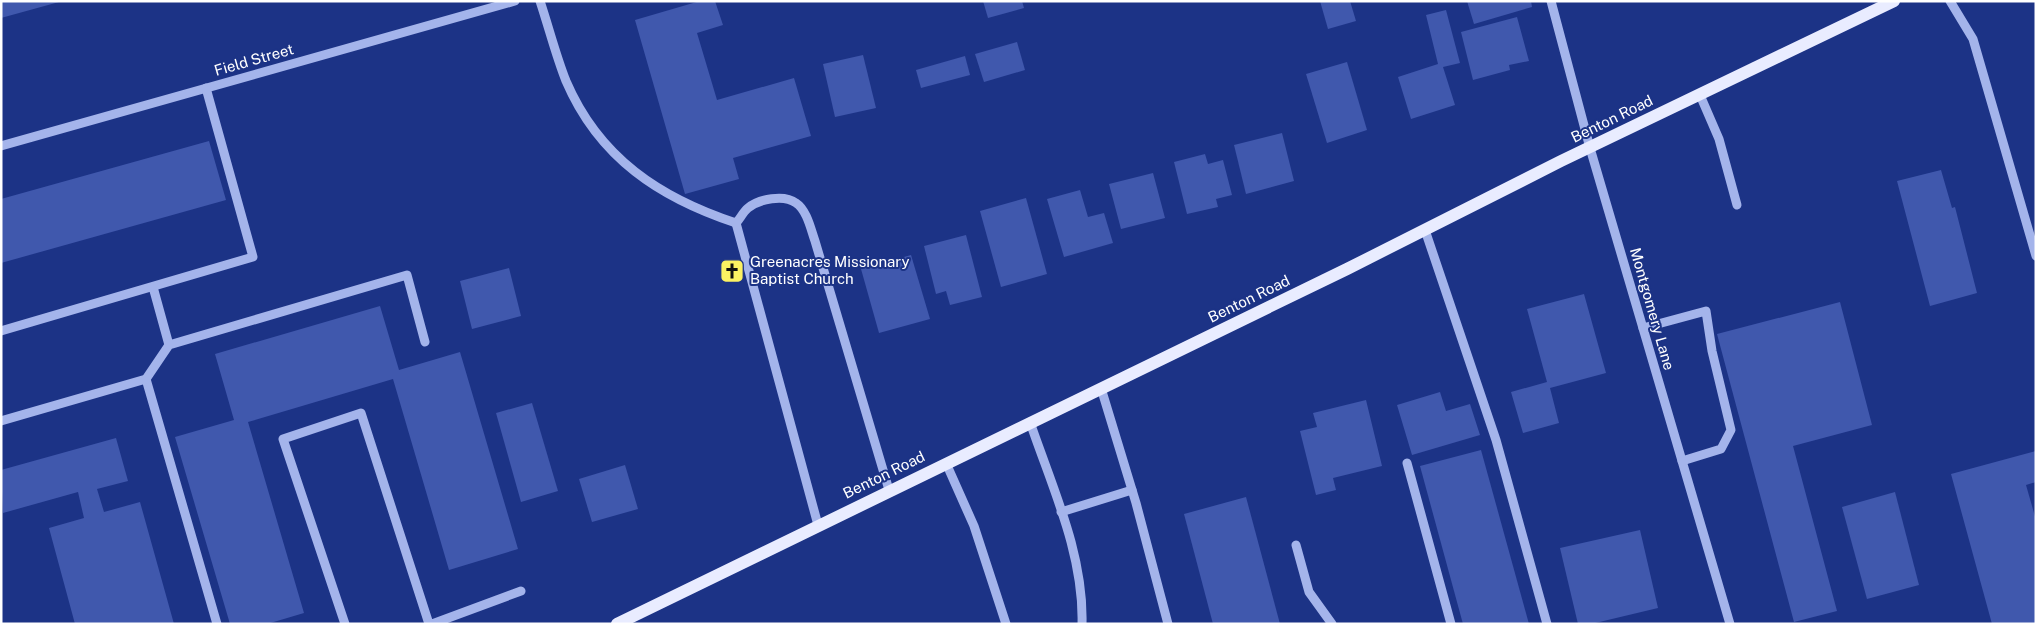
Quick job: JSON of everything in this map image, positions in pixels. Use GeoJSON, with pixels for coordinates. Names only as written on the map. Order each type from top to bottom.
{"type":"FeatureCollection","features":[{"type":"Feature","properties":{"kind":"main road","name":"Benton Road"},"geometry":{"type":"LineString","coordinates":[[617,624],[1894,1]]}},
{"type":"Feature","properties":{"kind":"street","name":"Field Street"},"geometry":{"type":"LineString","coordinates":[[1,146],[515,1]]}},
{"type":"Feature","properties":{"kind":"street"},"geometry":{"type":"LineString","coordinates":[[540,1],[566,80],[577,105],[599,136],[623,164],[672,198],[699,211],[736,223]]}},
{"type":"Feature","properties":{"kind":"street","name":"Montgomery Lane"},"geometry":{"type":"LineString","coordinates":[[1551,1],[1590,148],[1730,624]]}},
{"type":"Feature","properties":{"kind":"street"},"geometry":{"type":"LineString","coordinates":[[1950,1],[1973,38],[2036,256]]}},
{"type":"Feature","properties":{"kind":"street"},"geometry":{"type":"LineString","coordinates":[[1,331],[252,257],[206,88]]}},
{"type":"Feature","properties":{"kind":"street"},"geometry":{"type":"LineString","coordinates":[[1700,95],[1719,139],[1737,205]]}},
{"type":"Feature","properties":{"kind":"street"},"geometry":{"type":"LineString","coordinates":[[736,223],[748,208],[764,201],[784,198],[797,203],[804,212],[815,241],[889,490]]}},
{"type":"Feature","properties":{"kind":"street"},"geometry":{"type":"LineString","coordinates":[[736,223],[818,525]]}},
{"type":"Feature","properties":{"kind":"street"},"geometry":{"type":"LineString","coordinates":[[1425,230],[1496,440],[1547,624]]}},
{"type":"Feature","properties":{"kind":"street"},"geometry":{"type":"LineString","coordinates":[[1,421],[146,379],[169,345],[407,275],[425,342]]}},
{"type":"Feature","properties":{"kind":"street"},"geometry":{"type":"LineString","coordinates":[[153,286],[169,345]]}},
{"type":"Feature","properties":{"kind":"street"},"geometry":{"type":"LineString","coordinates":[[1643,328],[1706,311],[1712,351],[1731,430],[1721,449],[1682,461]]}},
{"type":"Feature","properties":{"kind":"street"},"geometry":{"type":"LineString","coordinates":[[146,379],[216,624]]}},
{"type":"Feature","properties":{"kind":"street"},"geometry":{"type":"LineString","coordinates":[[1101,388],[1132,490],[1168,624]]}},
{"type":"Feature","properties":{"kind":"street"},"geometry":{"type":"LineString","coordinates":[[345,624],[283,439],[361,412],[431,624],[521,591]]}},
{"type":"Feature","properties":{"kind":"street"},"geometry":{"type":"LineString","coordinates":[[1030,422],[1073,549],[1080,582],[1082,624]]}},
{"type":"Feature","properties":{"kind":"street"},"geometry":{"type":"LineString","coordinates":[[946,463],[974,526],[1006,624]]}},
{"type":"Feature","properties":{"kind":"street"},"geometry":{"type":"LineString","coordinates":[[1407,463],[1452,624]]}},
{"type":"Feature","properties":{"kind":"street"},"geometry":{"type":"LineString","coordinates":[[1061,512],[1132,490]]}},
{"type":"Feature","properties":{"kind":"street"},"geometry":{"type":"LineString","coordinates":[[1296,545],[1309,592],[1332,624]]}},
{"type":"Feature","properties":{"kind":"building"},"geometry":{"type":"Polygon","coordinates":[[[1,1],[59,1],[59,2],[1,18],[1,1]]]}},
{"type":"Feature","properties":{"kind":"building"},"geometry":{"type":"Polygon","coordinates":[[[700,1],[715,1],[723,25],[697,33],[717,100],[794,78],[811,136],[733,158],[739,179],[685,194],[635,20],[700,1]]]}},
{"type":"Feature","properties":{"kind":"building"},"geometry":{"type":"Polygon","coordinates":[[[983,1],[1022,1],[1024,8],[988,18],[983,1]]]}},
{"type":"Feature","properties":{"kind":"building"},"geometry":{"type":"Polygon","coordinates":[[[1320,1],[1350,1],[1356,21],[1328,29],[1320,1]]]}},
{"type":"Feature","properties":{"kind":"building"},"geometry":{"type":"Polygon","coordinates":[[[1467,1],[1531,1],[1532,7],[1474,24],[1467,1]]]}},
{"type":"Feature","properties":{"kind":"building"},"geometry":{"type":"Polygon","coordinates":[[[1446,10],[1460,63],[1443,67],[1455,105],[1411,119],[1398,77],[1438,64],[1426,15],[1446,10]]]}},
{"type":"Feature","properties":{"kind":"building"},"geometry":{"type":"Polygon","coordinates":[[[1517,17],[1529,61],[1509,65],[1510,70],[1473,80],[1461,32],[1517,17]]]}},
{"type":"Feature","properties":{"kind":"building"},"geometry":{"type":"Polygon","coordinates":[[[1017,42],[1025,70],[984,82],[975,54],[1017,42]]]}},
{"type":"Feature","properties":{"kind":"building"},"geometry":{"type":"Polygon","coordinates":[[[863,55],[876,108],[835,117],[823,64],[863,55]]]}},
{"type":"Feature","properties":{"kind":"building"},"geometry":{"type":"Polygon","coordinates":[[[965,56],[970,75],[921,88],[916,70],[965,56]]]}},
{"type":"Feature","properties":{"kind":"building"},"geometry":{"type":"Polygon","coordinates":[[[1347,62],[1367,130],[1327,143],[1306,74],[1347,62]]]}},
{"type":"Feature","properties":{"kind":"building"},"geometry":{"type":"Polygon","coordinates":[[[1282,133],[1294,181],[1246,194],[1234,145],[1282,133]]]}},
{"type":"Feature","properties":{"kind":"building"},"geometry":{"type":"Polygon","coordinates":[[[209,141],[226,200],[1,263],[1,199],[209,141]]]}},
{"type":"Feature","properties":{"kind":"building"},"geometry":{"type":"Polygon","coordinates":[[[1205,154],[1208,164],[1223,160],[1232,195],[1216,199],[1218,207],[1187,214],[1174,162],[1205,154]]]}},
{"type":"Feature","properties":{"kind":"building"},"geometry":{"type":"Polygon","coordinates":[[[1941,170],[1952,208],[1955,207],[1977,293],[1930,306],[1897,181],[1941,170]]]}},
{"type":"Feature","properties":{"kind":"building"},"geometry":{"type":"Polygon","coordinates":[[[1153,173],[1165,218],[1121,229],[1109,184],[1153,173]]]}},
{"type":"Feature","properties":{"kind":"building"},"geometry":{"type":"Polygon","coordinates":[[[1080,190],[1088,217],[1104,213],[1113,243],[1064,257],[1047,199],[1080,190]]]}},
{"type":"Feature","properties":{"kind":"building"},"geometry":{"type":"Polygon","coordinates":[[[1026,198],[1047,274],[1001,287],[980,211],[1026,198]]]}},
{"type":"Feature","properties":{"kind":"building"},"geometry":{"type":"Polygon","coordinates":[[[966,235],[982,297],[950,305],[946,291],[936,294],[924,246],[966,235]]]}},
{"type":"Feature","properties":{"kind":"building"},"geometry":{"type":"Polygon","coordinates":[[[911,255],[930,319],[879,333],[861,269],[911,255]]]}},
{"type":"Feature","properties":{"kind":"building"},"geometry":{"type":"Polygon","coordinates":[[[509,268],[521,316],[472,329],[460,281],[509,268]]]}},
{"type":"Feature","properties":{"kind":"building"},"geometry":{"type":"Polygon","coordinates":[[[1584,294],[1606,373],[1550,388],[1559,423],[1523,433],[1511,392],[1547,382],[1527,309],[1584,294]]]}},
{"type":"Feature","properties":{"kind":"building"},"geometry":{"type":"Polygon","coordinates":[[[1840,302],[1872,425],[1793,446],[1837,611],[1794,622],[1717,334],[1840,302]]]}},
{"type":"Feature","properties":{"kind":"building"},"geometry":{"type":"Polygon","coordinates":[[[380,306],[399,370],[460,352],[518,549],[449,570],[393,379],[248,422],[304,613],[267,624],[230,624],[175,437],[234,420],[215,354],[380,306]]]}},
{"type":"Feature","properties":{"kind":"building"},"geometry":{"type":"Polygon","coordinates":[[[1440,392],[1446,411],[1470,404],[1480,435],[1412,455],[1397,405],[1440,392]]]}},
{"type":"Feature","properties":{"kind":"building"},"geometry":{"type":"Polygon","coordinates":[[[1366,400],[1382,466],[1333,478],[1336,490],[1316,495],[1300,431],[1317,427],[1313,413],[1366,400]]]}},
{"type":"Feature","properties":{"kind":"building"},"geometry":{"type":"Polygon","coordinates":[[[532,403],[558,491],[521,502],[496,413],[532,403]]]}},
{"type":"Feature","properties":{"kind":"building"},"geometry":{"type":"Polygon","coordinates":[[[116,438],[128,481],[97,489],[104,512],[140,502],[174,624],[75,624],[49,528],[84,518],[78,492],[3,513],[1,470],[116,438]]]}},
{"type":"Feature","properties":{"kind":"building"},"geometry":{"type":"Polygon","coordinates":[[[1481,450],[1529,624],[1463,624],[1420,466],[1481,450]]]}},
{"type":"Feature","properties":{"kind":"building"},"geometry":{"type":"Polygon","coordinates":[[[2036,451],[2036,482],[2026,485],[2036,520],[2036,624],[1992,624],[1951,474],[2036,451]]]}},
{"type":"Feature","properties":{"kind":"building"},"geometry":{"type":"Polygon","coordinates":[[[625,465],[638,509],[592,522],[579,479],[625,465]]]}},
{"type":"Feature","properties":{"kind":"building"},"geometry":{"type":"Polygon","coordinates":[[[1895,492],[1919,585],[1867,599],[1842,507],[1895,492]]]}},
{"type":"Feature","properties":{"kind":"building"},"geometry":{"type":"Polygon","coordinates":[[[1246,497],[1280,624],[1213,624],[1184,514],[1246,497]]]}},
{"type":"Feature","properties":{"kind":"building"},"geometry":{"type":"Polygon","coordinates":[[[1640,530],[1658,608],[1591,624],[1578,624],[1560,548],[1640,530]]]}},
{"type":"Feature","properties":{"kind":"place","name":"Greenacres Missionary Baptist Church"},"geometry":{"type":"Point","coordinates":[732,271]}}]}
